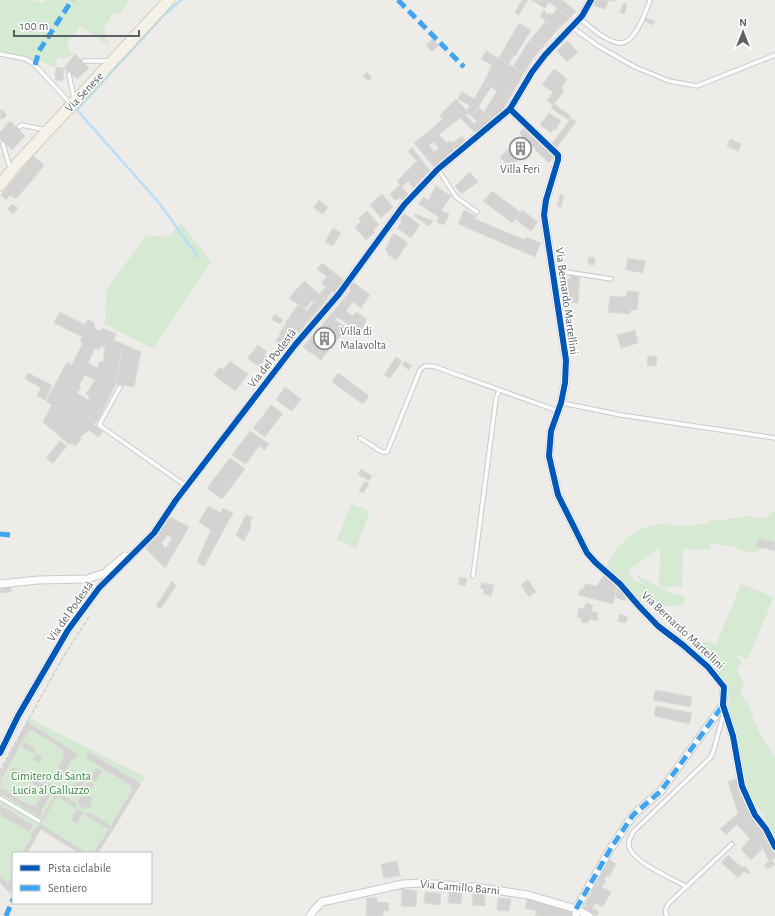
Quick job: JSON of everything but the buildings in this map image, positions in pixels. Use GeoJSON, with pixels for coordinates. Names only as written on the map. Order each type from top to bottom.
{"type":"FeatureCollection","features":[{"type":"Feature","properties":{"kind":"main road","name":"Via Senese"},"geometry":{"type":"LineString","coordinates":[[4,178],[169,0]]}},
{"type":"Feature","properties":{"kind":"street","name":"Via del Podestà"},"geometry":{"type":"LineString","coordinates":[[0,753],[18,716],[68,630],[99,588],[154,533],[186,486],[295,345],[339,294],[404,205],[438,169],[510,109],[532,72],[545,55],[579,18],[591,0]]}},
{"type":"Feature","properties":{"kind":"street","name":"Via Bernardo Martellini"},"geometry":{"type":"LineString","coordinates":[[510,109],[558,155],[558,160],[546,200],[544,215],[566,360],[560,403],[551,431],[549,456],[553,481],[558,495],[587,552],[596,563],[620,584],[658,626],[708,667],[724,687],[724,707],[733,736],[742,786],[755,814],[766,829],[775,847]]}},
{"type":"Feature","properties":{"kind":"street"},"geometry":{"type":"LineString","coordinates":[[0,584],[38,580],[87,579],[105,573],[125,556],[138,550]]}},
{"type":"Feature","properties":{"kind":"street"},"geometry":{"type":"LineString","coordinates":[[576,913],[611,848],[633,814],[661,791],[724,707]]}},
{"type":"Feature","properties":{"kind":"street","name":"Via Camillo Barni"},"geometry":{"type":"LineString","coordinates":[[310,916],[322,902],[412,883],[466,886],[513,892],[528,895],[576,913],[589,916]]}},
{"type":"Feature","properties":{"kind":"lane"},"geometry":{"type":"LineString","coordinates":[[579,18],[608,39],[619,43],[624,43],[635,34],[650,0]]}},
{"type":"Feature","properties":{"kind":"lane"},"geometry":{"type":"LineString","coordinates":[[571,26],[598,46],[635,67],[669,81],[698,86],[775,55]]}},
{"type":"Feature","properties":{"kind":"lane"},"geometry":{"type":"LineString","coordinates":[[0,54],[26,59],[35,65],[74,104]]}},
{"type":"Feature","properties":{"kind":"lane"},"geometry":{"type":"LineString","coordinates":[[84,61],[113,61]]}},
{"type":"Feature","properties":{"kind":"lane"},"geometry":{"type":"LineString","coordinates":[[69,74],[74,104]]}},
{"type":"Feature","properties":{"kind":"lane"},"geometry":{"type":"LineString","coordinates":[[19,127],[22,125],[49,130]]}},
{"type":"Feature","properties":{"kind":"lane"},"geometry":{"type":"LineString","coordinates":[[3,144],[4,178]]}},
{"type":"Feature","properties":{"kind":"lane"},"geometry":{"type":"LineString","coordinates":[[438,169],[456,197],[477,212]]}},
{"type":"Feature","properties":{"kind":"lane"},"geometry":{"type":"LineString","coordinates":[[552,270],[611,279]]}},
{"type":"Feature","properties":{"kind":"lane"},"geometry":{"type":"LineString","coordinates":[[360,438],[382,452],[387,452],[420,370],[425,366],[433,366],[558,411]]}},
{"type":"Feature","properties":{"kind":"lane"},"geometry":{"type":"LineString","coordinates":[[120,387],[99,425],[186,486]]}},
{"type":"Feature","properties":{"kind":"lane"},"geometry":{"type":"LineString","coordinates":[[473,576],[496,399],[499,390]]}},
{"type":"Feature","properties":{"kind":"lane"},"geometry":{"type":"LineString","coordinates":[[560,403],[621,415],[775,438]]}},
{"type":"Feature","properties":{"kind":"lane"},"geometry":{"type":"LineString","coordinates":[[687,887],[640,861],[629,846],[629,841],[633,832],[711,757],[724,707]]}},
{"type":"Feature","properties":{"kind":"lane"},"geometry":{"type":"LineString","coordinates":[[0,798],[39,821]]}},
{"type":"Feature","properties":{"kind":"lane"},"geometry":{"type":"LineString","coordinates":[[661,916],[667,915],[666,908],[669,903],[732,844]]}},
{"type":"Feature","properties":{"kind":"green space"},"geometry":{"type":"Polygon","coordinates":[[[0,0],[32,0],[43,3],[46,0],[130,0],[120,13],[112,14],[104,29],[110,47],[80,26],[67,43],[68,49],[73,54],[65,59],[57,58],[56,68],[43,62],[0,54],[0,0]]]}},
{"type":"Feature","properties":{"kind":"green space"},"geometry":{"type":"Polygon","coordinates":[[[181,223],[211,262],[153,349],[105,324],[106,291],[146,235],[168,237],[181,223]]]}},
{"type":"Feature","properties":{"kind":"green space"},"geometry":{"type":"Polygon","coordinates":[[[351,504],[370,511],[356,548],[337,540],[351,504]]]}},
{"type":"Feature","properties":{"kind":"green space"},"geometry":{"type":"Polygon","coordinates":[[[773,511],[775,512],[775,542],[758,538],[756,546],[764,548],[759,551],[752,553],[729,546],[710,543],[710,550],[683,549],[682,587],[660,587],[670,593],[682,595],[685,599],[683,605],[658,606],[643,601],[630,591],[608,567],[609,561],[618,547],[632,534],[648,526],[663,524],[678,526],[706,524],[713,520],[723,520],[746,516],[765,519],[773,511]],[[660,548],[628,570],[634,580],[644,585],[635,574],[659,587],[660,548]]]}},
{"type":"Feature","properties":{"kind":"green space"},"geometry":{"type":"Polygon","coordinates":[[[741,584],[774,597],[748,659],[734,654],[742,663],[737,669],[744,685],[740,694],[747,701],[756,726],[775,758],[775,839],[768,823],[747,789],[743,778],[730,715],[728,693],[724,679],[699,654],[700,647],[704,642],[711,642],[716,645],[741,584]]]}},
{"type":"Feature","properties":{"kind":"green space","name":"Cimitero di Santa Lucia al Galluzzo"},"geometry":{"type":"Polygon","coordinates":[[[29,718],[145,777],[99,852],[77,852],[41,829],[28,852],[12,852],[12,888],[10,893],[0,883],[0,774],[29,718]]]}},
{"type":"Feature","properties":{"kind":"waterway"},"geometry":{"type":"LineString","coordinates":[[181,0],[164,15],[77,110],[160,204],[198,257]]}},
{"type":"Feature","properties":{"kind":"marked path"},"geometry":{"type":"LineString","coordinates":[[35,65],[39,51],[72,0]]}},
{"type":"Feature","properties":{"kind":"marked path"},"geometry":{"type":"LineString","coordinates":[[398,0],[464,67]]}},
{"type":"Feature","properties":{"kind":"marked path"},"geometry":{"type":"LineString","coordinates":[[0,534],[11,535]]}},
{"type":"Feature","properties":{"kind":"marked path"},"geometry":{"type":"LineString","coordinates":[[576,909],[611,848],[633,815],[661,791],[723,705]]}},
{"type":"Feature","properties":{"kind":"marked path"},"geometry":{"type":"LineString","coordinates":[[6,916],[12,901]]}},
{"type":"Feature","properties":{"kind":"cycle path"},"geometry":{"type":"LineString","coordinates":[[0,753],[18,716],[68,630],[99,588],[154,533],[176,500],[295,345],[339,294],[404,205],[438,169],[510,109],[532,72],[545,55],[582,16],[591,0]]}},
{"type":"Feature","properties":{"kind":"cycle path"},"geometry":{"type":"LineString","coordinates":[[510,109],[558,155],[558,160],[546,200],[544,215],[566,360],[565,383],[561,403],[551,431],[549,456],[558,495],[587,553],[620,584],[658,626],[708,667],[724,687],[723,705],[733,736],[742,786],[755,815],[766,829],[775,847]]}},
{"type":"Feature","properties":{"kind":"place","name":"Villa Feri"},"geometry":{"type":"Point","coordinates":[520,148]}},
{"type":"Feature","properties":{"kind":"place","name":"Villa di Malavolta"},"geometry":{"type":"Point","coordinates":[325,338]}}]}
